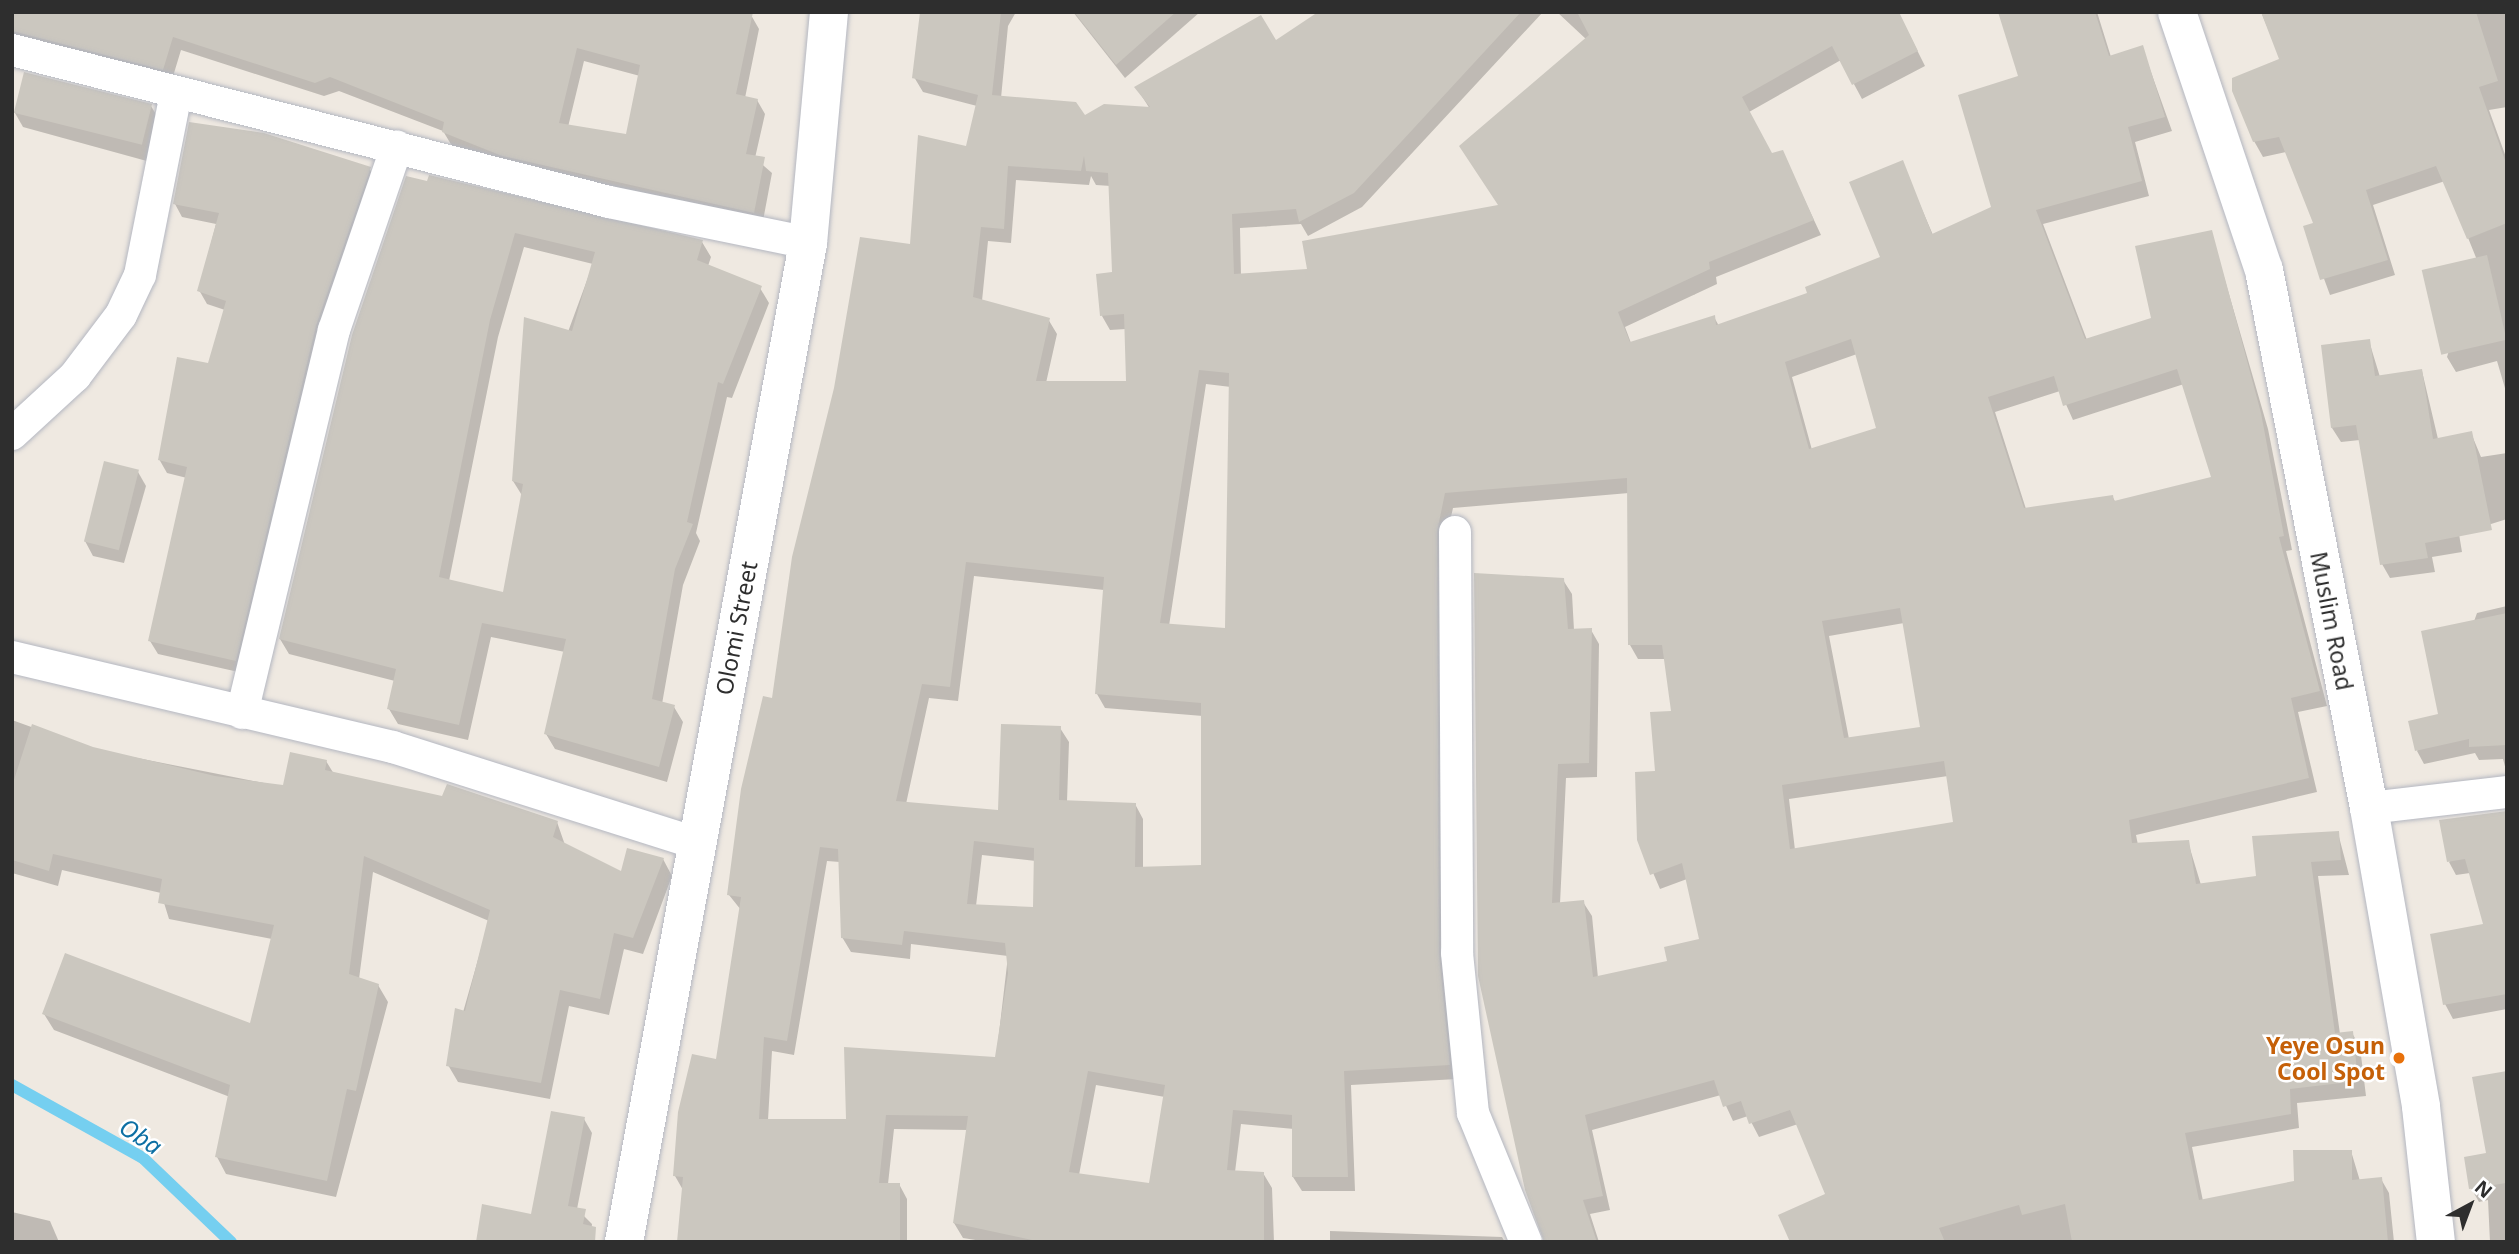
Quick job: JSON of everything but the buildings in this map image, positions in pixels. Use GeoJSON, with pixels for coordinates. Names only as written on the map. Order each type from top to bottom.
{"type":"FeatureCollection","features":[{"type":"Feature","properties":{"kind":"street","name":"Olomi Street"},"geometry":{"type":"LineString","coordinates":[[624,1242],[808,243],[830,12]]}},
{"type":"Feature","properties":{"kind":"street","name":"Muslim Road"},"geometry":{"type":"LineString","coordinates":[[2177,12],[2264,270],[2369,808],[2421,1107],[2436,1242]]}},
{"type":"Feature","properties":{"kind":"street"},"geometry":{"type":"LineString","coordinates":[[12,50],[176,94],[397,146],[609,202],[808,243]]}},
{"type":"Feature","properties":{"kind":"street"},"geometry":{"type":"LineString","coordinates":[[12,434],[75,376],[121,315],[140,275],[176,94]]}},
{"type":"Feature","properties":{"kind":"street"},"geometry":{"type":"LineString","coordinates":[[242,713],[334,330],[397,146]]}},
{"type":"Feature","properties":{"kind":"street"},"geometry":{"type":"LineString","coordinates":[[1455,531],[1457,953],[1473,1113],[1527,1242]]}},
{"type":"Feature","properties":{"kind":"street"},"geometry":{"type":"LineString","coordinates":[[12,657],[526,784],[696,842]]}},
{"type":"Feature","properties":{"kind":"street"},"geometry":{"type":"LineString","coordinates":[[2369,808],[2507,792]]}},
{"type":"Feature","properties":{"kind":"waterway","name":"Oba"},"geometry":{"type":"LineString","coordinates":[[12,1085],[143,1158],[231,1242]]}},
{"type":"Feature","properties":{"kind":"place","name":"Yeye Osun Cool Spot"},"geometry":{"type":"Point","coordinates":[2399,1058]}}]}
